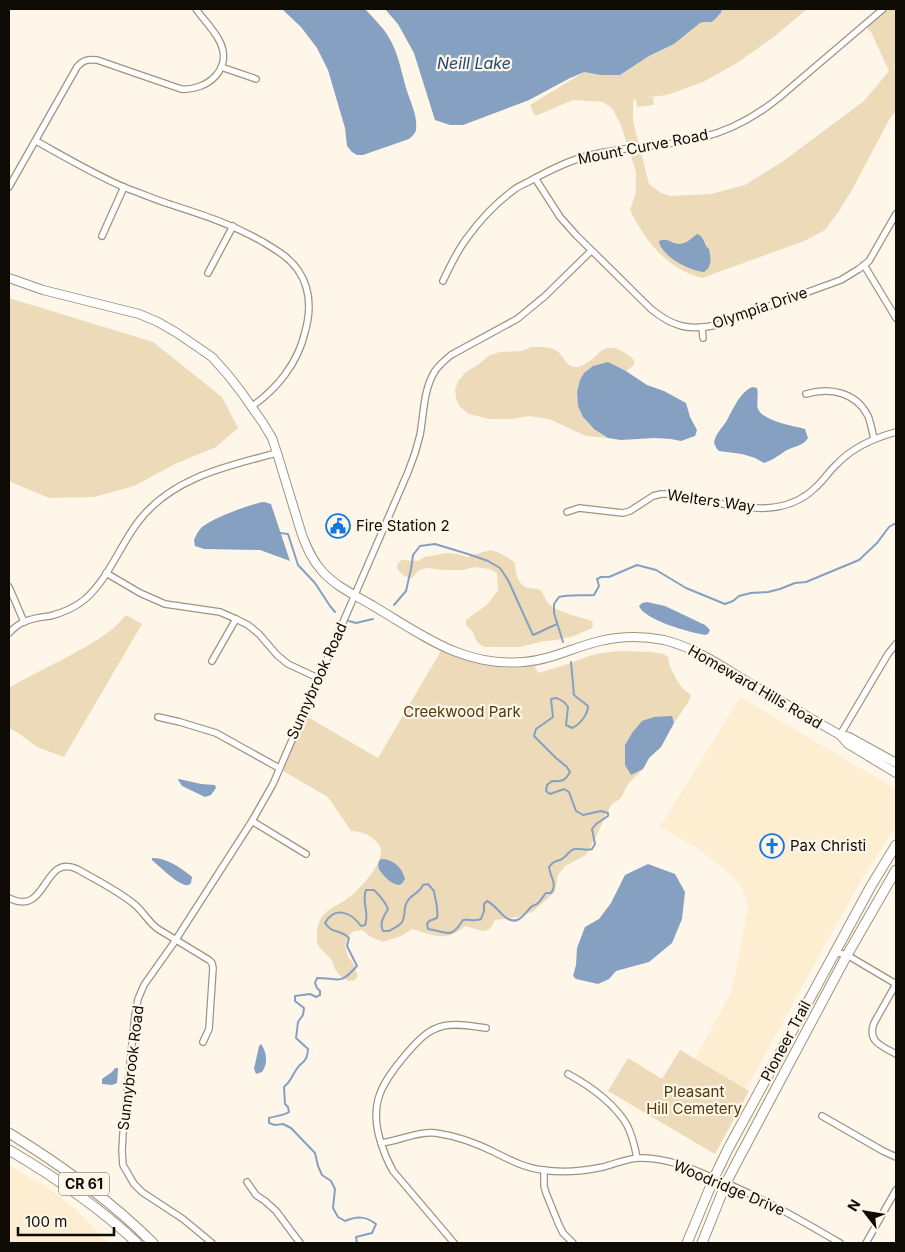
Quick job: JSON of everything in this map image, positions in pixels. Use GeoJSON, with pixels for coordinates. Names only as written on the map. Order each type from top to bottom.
{"type":"FeatureCollection","features":[{"type":"Feature","properties":{"kind":"main road","name":"Pioneer Trail"},"geometry":{"type":"LineString","coordinates":[[687,1243],[728,1149],[834,952],[896,845]]}},
{"type":"Feature","properties":{"kind":"main road","name":"Pioneer Trail"},"geometry":{"type":"LineString","coordinates":[[702,1243],[726,1183],[847,955],[896,870]]}},
{"type":"Feature","properties":{"kind":"main road","name":"CR 61"},"geometry":{"type":"LineString","coordinates":[[9,1133],[75,1176],[114,1207],[153,1243]]}},
{"type":"Feature","properties":{"kind":"main road","name":"CR 61"},"geometry":{"type":"LineString","coordinates":[[9,1150],[77,1193],[103,1212],[137,1243]]}},
{"type":"Feature","properties":{"kind":"street"},"geometry":{"type":"LineString","coordinates":[[9,187],[81,62],[91,57],[181,88],[190,89],[205,85],[212,80],[221,67],[223,57],[220,40],[196,9]]}},
{"type":"Feature","properties":{"kind":"street","name":"Mount Curve Road"},"geometry":{"type":"LineString","coordinates":[[443,281],[454,258],[478,225],[500,202],[535,178],[569,162],[592,154],[701,138],[743,122],[764,110],[883,9]]}},
{"type":"Feature","properties":{"kind":"street"},"geometry":{"type":"LineString","coordinates":[[221,67],[256,79]]}},
{"type":"Feature","properties":{"kind":"street"},"geometry":{"type":"LineString","coordinates":[[36,141],[65,158],[124,187],[218,220],[246,232],[281,252],[290,261],[298,271],[308,294],[310,307],[304,336],[291,366],[270,392],[251,407]]}},
{"type":"Feature","properties":{"kind":"street","name":"Olympia Drive"},"geometry":{"type":"LineString","coordinates":[[535,178],[560,217],[591,251],[660,316],[670,323],[694,328],[718,325],[841,280],[869,261],[896,214]]}},
{"type":"Feature","properties":{"kind":"street"},"geometry":{"type":"LineString","coordinates":[[102,236],[124,187]]}},
{"type":"Feature","properties":{"kind":"street"},"geometry":{"type":"LineString","coordinates":[[208,273],[233,226]]}},
{"type":"Feature","properties":{"kind":"street","name":"Sunnybrook Road"},"geometry":{"type":"LineString","coordinates":[[212,1243],[183,1219],[142,1192],[134,1184],[123,1165],[122,1151],[126,1105],[138,999],[144,985],[176,940],[266,797],[415,454],[427,393],[435,371],[451,354],[517,319],[545,296],[591,251]]}},
{"type":"Feature","properties":{"kind":"street"},"geometry":{"type":"LineString","coordinates":[[864,265],[896,318]]}},
{"type":"Feature","properties":{"kind":"street","name":"Homeward Hills Road"},"geometry":{"type":"LineString","coordinates":[[9,278],[43,290],[139,314],[177,333],[212,358],[228,375],[272,438],[302,535],[313,561],[327,577],[341,587],[437,644],[471,658],[516,662],[543,659],[601,641],[623,637],[650,638],[675,643],[710,658],[840,735],[848,744],[896,773]]}},
{"type":"Feature","properties":{"kind":"street"},"geometry":{"type":"LineString","coordinates":[[702,327],[703,338]]}},
{"type":"Feature","properties":{"kind":"street"},"geometry":{"type":"LineString","coordinates":[[806,394],[823,390],[850,396],[864,408],[874,439]]}},
{"type":"Feature","properties":{"kind":"street","name":"Welters Way"},"geometry":{"type":"LineString","coordinates":[[567,512],[580,508],[623,513],[630,511],[652,496],[661,494],[671,494],[750,509],[765,509],[779,506],[793,502],[816,488],[837,464],[863,444],[896,432]]}},
{"type":"Feature","properties":{"kind":"street"},"geometry":{"type":"LineString","coordinates":[[9,633],[24,622],[62,612],[84,599],[106,573],[138,521],[164,496],[195,477],[277,453]]}},
{"type":"Feature","properties":{"kind":"street"},"geometry":{"type":"LineString","coordinates":[[106,573],[140,594],[165,604],[220,612],[236,619],[248,625],[259,634],[288,664],[318,678]]}},
{"type":"Feature","properties":{"kind":"street"},"geometry":{"type":"LineString","coordinates":[[9,587],[24,622]]}},
{"type":"Feature","properties":{"kind":"street"},"geometry":{"type":"LineString","coordinates":[[212,661],[236,619]]}},
{"type":"Feature","properties":{"kind":"street"},"geometry":{"type":"LineString","coordinates":[[840,735],[888,654],[896,644]]}},
{"type":"Feature","properties":{"kind":"street"},"geometry":{"type":"LineString","coordinates":[[158,717],[216,733],[279,768]]}},
{"type":"Feature","properties":{"kind":"street","name":"Homeward Hills Road"},"geometry":{"type":"LineString","coordinates":[[840,735],[849,737],[896,763]]}},
{"type":"Feature","properties":{"kind":"street"},"geometry":{"type":"LineString","coordinates":[[252,821],[306,854]]}},
{"type":"Feature","properties":{"kind":"street"},"geometry":{"type":"LineString","coordinates":[[62,860],[64,867]]}},
{"type":"Feature","properties":{"kind":"street"},"geometry":{"type":"LineString","coordinates":[[9,898],[18,902],[32,900],[37,897],[54,872],[64,867],[73,867],[129,900],[142,910],[152,924],[212,963],[210,1029],[203,1042]]}},
{"type":"Feature","properties":{"kind":"street"},"geometry":{"type":"LineString","coordinates":[[834,952],[847,955],[896,984],[872,1028],[872,1035],[875,1040],[896,1054]]}},
{"type":"Feature","properties":{"kind":"street"},"geometry":{"type":"LineString","coordinates":[[454,1243],[393,1171],[386,1160],[376,1123],[375,1111],[381,1090],[395,1067],[420,1038],[444,1025],[486,1028]]}},
{"type":"Feature","properties":{"kind":"street"},"geometry":{"type":"LineString","coordinates":[[568,1074],[595,1091],[622,1117],[632,1136],[637,1158]]}},
{"type":"Feature","properties":{"kind":"street"},"geometry":{"type":"LineString","coordinates":[[822,1116],[896,1157]]}},
{"type":"Feature","properties":{"kind":"street","name":"Woodridge Drive"},"geometry":{"type":"LineString","coordinates":[[381,1143],[422,1133],[435,1133],[467,1141],[514,1163],[544,1170],[588,1170],[637,1158],[670,1161],[726,1183],[785,1211],[840,1243]]}},
{"type":"Feature","properties":{"kind":"street"},"geometry":{"type":"LineString","coordinates":[[544,1170],[544,1186],[558,1225],[573,1243]]}},
{"type":"Feature","properties":{"kind":"street"},"geometry":{"type":"LineString","coordinates":[[247,1182],[256,1195],[276,1211],[300,1243]]}},
{"type":"Feature","properties":{"kind":"street"},"geometry":{"type":"LineString","coordinates":[[866,1243],[896,1190]]}},
{"type":"Feature","properties":{"kind":"shaded area"},"geometry":{"type":"Polygon","coordinates":[[[740,697],[896,789],[896,826],[862,879],[746,1089],[695,1059],[732,991],[748,907],[741,886],[726,871],[696,847],[660,827],[740,697]]]}},
{"type":"Feature","properties":{"kind":"shaded area"},"geometry":{"type":"Polygon","coordinates":[[[9,1165],[51,1190],[78,1212],[109,1243],[9,1243],[9,1165]]]}},
{"type":"Feature","properties":{"kind":"green space"},"geometry":{"type":"Polygon","coordinates":[[[385,9],[584,72],[600,75],[620,75],[649,56],[674,44],[700,23],[714,20],[721,13],[722,9],[807,9],[775,36],[737,63],[703,82],[667,95],[640,98],[653,97],[654,105],[637,107],[636,99],[633,100],[633,121],[649,184],[661,193],[670,196],[711,194],[745,185],[782,162],[864,101],[889,71],[871,32],[864,25],[883,9],[896,9],[896,111],[890,118],[852,190],[825,230],[804,241],[702,278],[689,274],[668,261],[650,243],[636,222],[630,210],[636,192],[636,172],[621,125],[612,108],[603,102],[573,100],[535,116],[530,105],[581,74],[529,100],[463,125],[450,125],[435,120],[414,53],[398,24],[385,9]]]}},
{"type":"Feature","properties":{"kind":"green space"},"geometry":{"type":"Polygon","coordinates":[[[9,298],[153,342],[222,397],[238,428],[216,447],[175,464],[134,486],[94,497],[49,498],[9,481],[9,298]]]}},
{"type":"Feature","properties":{"kind":"green space"},"geometry":{"type":"Polygon","coordinates":[[[531,347],[552,348],[569,365],[575,367],[584,365],[604,349],[609,348],[618,349],[634,360],[634,365],[626,371],[608,362],[577,392],[579,408],[585,420],[594,429],[608,438],[586,436],[549,419],[528,416],[512,419],[489,419],[469,414],[460,407],[455,389],[459,380],[466,372],[490,355],[500,352],[523,351],[531,347]]]}},
{"type":"Feature","properties":{"kind":"green space"},"geometry":{"type":"Polygon","coordinates":[[[490,550],[509,558],[515,563],[517,575],[522,585],[540,590],[548,603],[557,609],[592,621],[592,628],[574,636],[519,647],[484,647],[477,642],[473,632],[466,625],[466,620],[488,604],[498,590],[497,573],[490,569],[474,567],[463,570],[427,568],[419,570],[412,578],[403,575],[397,568],[401,560],[418,561],[425,557],[447,553],[467,557],[490,550]]]}},
{"type":"Feature","properties":{"kind":"green space"},"geometry":{"type":"Polygon","coordinates":[[[126,615],[142,624],[64,757],[37,747],[9,728],[9,688],[98,639],[112,629],[126,615]]]}},
{"type":"Feature","properties":{"kind":"green space","name":"Creekwood Park"},"geometry":{"type":"Polygon","coordinates":[[[441,651],[487,666],[511,668],[535,666],[538,673],[601,653],[620,651],[664,654],[668,657],[670,667],[678,682],[691,695],[661,747],[649,758],[643,769],[628,784],[621,798],[612,804],[586,855],[565,866],[558,875],[555,892],[532,912],[518,917],[495,920],[490,929],[483,931],[465,926],[446,936],[433,935],[412,929],[401,936],[383,942],[371,937],[362,930],[354,931],[350,934],[345,945],[348,957],[353,963],[358,976],[355,980],[349,981],[338,973],[330,958],[319,947],[317,937],[318,926],[325,913],[347,899],[366,881],[377,865],[381,849],[378,843],[369,836],[351,831],[328,797],[283,771],[306,716],[378,758],[441,651]]]}},
{"type":"Feature","properties":{"kind":"green space","name":"Pleasant Hill Cemetery"},"geometry":{"type":"Polygon","coordinates":[[[680,1050],[749,1091],[715,1154],[608,1091],[628,1058],[662,1079],[680,1050]]]}},
{"type":"Feature","properties":{"kind":"water","name":"Neill Lake"},"geometry":{"type":"Polygon","coordinates":[[[282,9],[365,9],[386,32],[399,61],[415,114],[416,130],[413,135],[409,139],[363,155],[357,155],[352,152],[347,146],[345,128],[328,70],[317,48],[301,27],[282,9]]]}},
{"type":"Feature","properties":{"kind":"water","name":"Neill Lake"},"geometry":{"type":"Polygon","coordinates":[[[385,9],[722,9],[721,13],[713,21],[700,23],[674,44],[649,56],[620,75],[600,75],[584,72],[529,100],[463,125],[450,125],[435,120],[414,53],[398,24],[385,9]]]}},
{"type":"Feature","properties":{"kind":"water"},"geometry":{"type":"Polygon","coordinates":[[[697,234],[700,235],[710,252],[710,265],[704,272],[691,269],[678,262],[666,254],[659,243],[659,241],[668,240],[676,244],[682,244],[697,234]]]}},
{"type":"Feature","properties":{"kind":"water"},"geometry":{"type":"Polygon","coordinates":[[[608,362],[647,385],[664,391],[686,403],[690,417],[697,430],[695,436],[681,441],[655,438],[621,440],[608,438],[594,429],[583,417],[578,406],[577,392],[584,373],[593,366],[608,362]]]}},
{"type":"Feature","properties":{"kind":"water"},"geometry":{"type":"Polygon","coordinates":[[[752,387],[757,388],[757,406],[761,413],[772,420],[805,429],[808,438],[801,444],[764,463],[742,454],[719,451],[714,443],[743,393],[752,387]]]}},
{"type":"Feature","properties":{"kind":"water"},"geometry":{"type":"Polygon","coordinates":[[[264,502],[271,504],[290,561],[260,550],[204,549],[195,546],[194,540],[197,533],[207,523],[241,508],[264,502]]]}},
{"type":"Feature","properties":{"kind":"water"},"geometry":{"type":"Polygon","coordinates":[[[647,602],[665,606],[705,625],[710,630],[705,635],[658,621],[649,616],[639,606],[647,602]]]}},
{"type":"Feature","properties":{"kind":"water"},"geometry":{"type":"Polygon","coordinates":[[[672,716],[674,723],[661,747],[649,758],[643,769],[631,775],[625,765],[625,745],[632,733],[642,721],[654,717],[672,716]]]}},
{"type":"Feature","properties":{"kind":"water"},"geometry":{"type":"Polygon","coordinates":[[[179,779],[215,785],[216,788],[211,795],[205,797],[182,786],[179,779]]]}},
{"type":"Feature","properties":{"kind":"water"},"geometry":{"type":"Polygon","coordinates":[[[152,858],[168,861],[178,867],[192,877],[191,883],[184,885],[175,880],[152,858]]]}},
{"type":"Feature","properties":{"kind":"water"},"geometry":{"type":"Polygon","coordinates":[[[381,859],[389,860],[399,867],[405,879],[401,884],[393,883],[382,874],[378,866],[381,859]]]}},
{"type":"Feature","properties":{"kind":"water"},"geometry":{"type":"Polygon","coordinates":[[[648,864],[675,874],[685,892],[682,919],[672,943],[649,962],[616,971],[609,979],[598,984],[576,979],[573,976],[577,948],[585,927],[599,919],[611,903],[625,875],[648,864]]]}},
{"type":"Feature","properties":{"kind":"water"},"geometry":{"type":"Polygon","coordinates":[[[261,1044],[265,1051],[266,1062],[262,1072],[256,1074],[254,1069],[261,1044]]]}},
{"type":"Feature","properties":{"kind":"water"},"geometry":{"type":"Polygon","coordinates":[[[115,1068],[118,1068],[117,1083],[112,1085],[102,1084],[102,1079],[115,1068]]]}},
{"type":"Feature","properties":{"kind":"waterway"},"geometry":{"type":"LineString","coordinates":[[563,642],[554,613],[554,604],[559,597],[594,595],[599,586],[597,579],[601,577],[609,577],[637,565],[656,570],[686,588],[725,604],[739,596],[768,592],[795,583],[806,582],[859,560],[877,543],[889,527],[896,523]]}},
{"type":"Feature","properties":{"kind":"waterway"},"geometry":{"type":"LineString","coordinates":[[280,533],[288,534],[298,565],[315,583],[335,612]]}},
{"type":"Feature","properties":{"kind":"waterway"},"geometry":{"type":"LineString","coordinates":[[394,605],[406,591],[413,555],[420,546],[435,544],[488,561],[500,568],[508,580],[533,635],[557,624]]}},
{"type":"Feature","properties":{"kind":"waterway"},"geometry":{"type":"LineString","coordinates":[[349,621],[356,623],[373,619]]}},
{"type":"Feature","properties":{"kind":"waterway"},"geometry":{"type":"LineString","coordinates":[[357,1243],[356,1237],[372,1233],[376,1224],[365,1218],[354,1218],[345,1221],[338,1217],[333,1208],[335,1189],[331,1181],[322,1175],[315,1153],[291,1128],[283,1124],[275,1125],[269,1123],[269,1118],[289,1112],[285,1104],[284,1087],[305,1060],[307,1054],[308,1049],[296,1038],[298,1022],[303,1015],[304,1008],[295,1001],[295,996],[310,994],[316,997],[320,995],[320,991],[315,983],[317,978],[343,979],[357,966],[347,946],[349,938],[342,933],[330,929],[325,923],[334,914],[343,913],[353,918],[361,926],[365,925],[367,916],[364,899],[366,890],[374,890],[388,909],[382,920],[382,928],[383,931],[389,931],[402,922],[409,899],[423,885],[428,884],[434,891],[438,911],[437,918],[429,921],[427,924],[428,929],[451,933],[455,931],[463,920],[481,919],[484,904],[487,901],[505,917],[510,920],[517,920],[539,902],[546,893],[551,893],[553,890],[554,883],[549,867],[552,863],[562,859],[573,850],[592,849],[595,844],[592,829],[608,816],[608,813],[601,811],[583,815],[576,811],[569,792],[564,789],[550,794],[546,791],[547,785],[552,781],[562,780],[570,772],[534,736],[536,729],[553,717],[551,699],[557,698],[568,707],[566,725],[572,728],[575,727],[585,716],[588,706],[574,695],[571,662]]}},
{"type":"Feature","properties":{"kind":"place","name":"Fire Station 2"},"geometry":{"type":"Point","coordinates":[338,526]}},
{"type":"Feature","properties":{"kind":"place","name":"Pax Christi"},"geometry":{"type":"Point","coordinates":[772,846]}}]}
